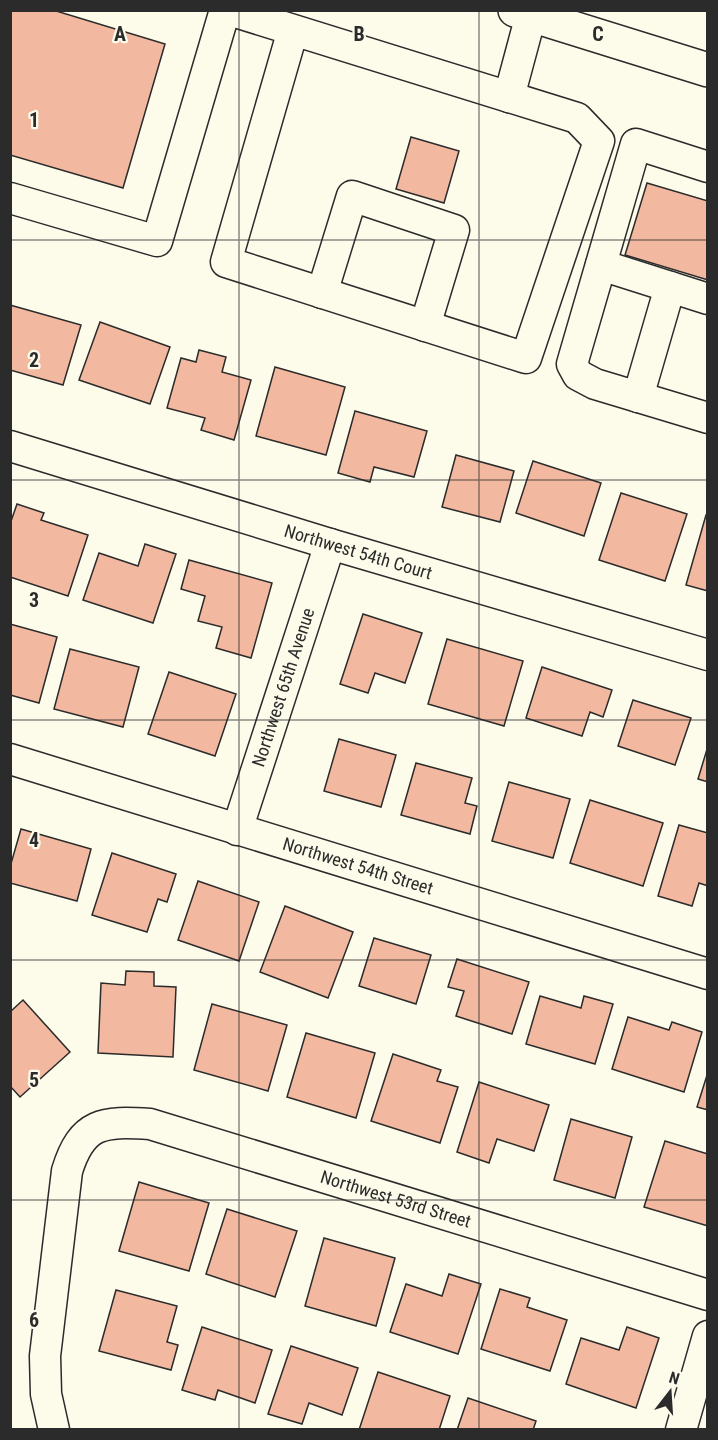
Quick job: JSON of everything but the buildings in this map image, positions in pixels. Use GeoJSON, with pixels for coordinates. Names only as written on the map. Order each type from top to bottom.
{"type":"FeatureCollection","features":[{"type":"Feature","properties":{"kind":"highway"},"geometry":{"type":"LineString","coordinates":[[523,13],[580,20],[708,69]]}},
{"type":"Feature","properties":{"kind":"street"},"geometry":{"type":"LineString","coordinates":[[10,198],[157,241],[225,10]]}},
{"type":"Feature","properties":{"kind":"street"},"geometry":{"type":"LineString","coordinates":[[229,10],[294,30],[577,118],[599,141],[526,358],[226,262],[294,30]]}},
{"type":"Feature","properties":{"kind":"street"},"geometry":{"type":"LineString","coordinates":[[509,97],[523,13]]}},
{"type":"Feature","properties":{"kind":"street"},"geometry":{"type":"LineString","coordinates":[[708,167],[636,144],[572,364],[578,375],[595,384],[708,418]]}},
{"type":"Feature","properties":{"kind":"street"},"geometry":{"type":"LineString","coordinates":[[322,293],[352,196],[454,230],[425,326]]}},
{"type":"Feature","properties":{"kind":"street"},"geometry":{"type":"LineString","coordinates":[[601,265],[708,298]]}},
{"type":"Feature","properties":{"kind":"street"},"geometry":{"type":"LineString","coordinates":[[638,397],[670,287]]}},
{"type":"Feature","properties":{"kind":"street","name":"Northwest 54th Court"},"geometry":{"type":"LineString","coordinates":[[10,446],[708,656]]}},
{"type":"Feature","properties":{"kind":"street","name":"Northwest 65th Avenue"},"geometry":{"type":"LineString","coordinates":[[237,830],[330,544]]}},
{"type":"Feature","properties":{"kind":"street","name":"Northwest 54th Street"},"geometry":{"type":"LineString","coordinates":[[10,759],[708,974]]}},
{"type":"Feature","properties":{"kind":"street","name":"Northwest 53rd Street"},"geometry":{"type":"LineString","coordinates":[[54,1430],[46,1394],[45,1356],[67,1171],[74,1149],[84,1136],[100,1127],[117,1122],[150,1124],[708,1295]]}},
{"type":"Feature","properties":{"kind":"street"},"geometry":{"type":"LineString","coordinates":[[681,1430],[708,1336]]}}]}
